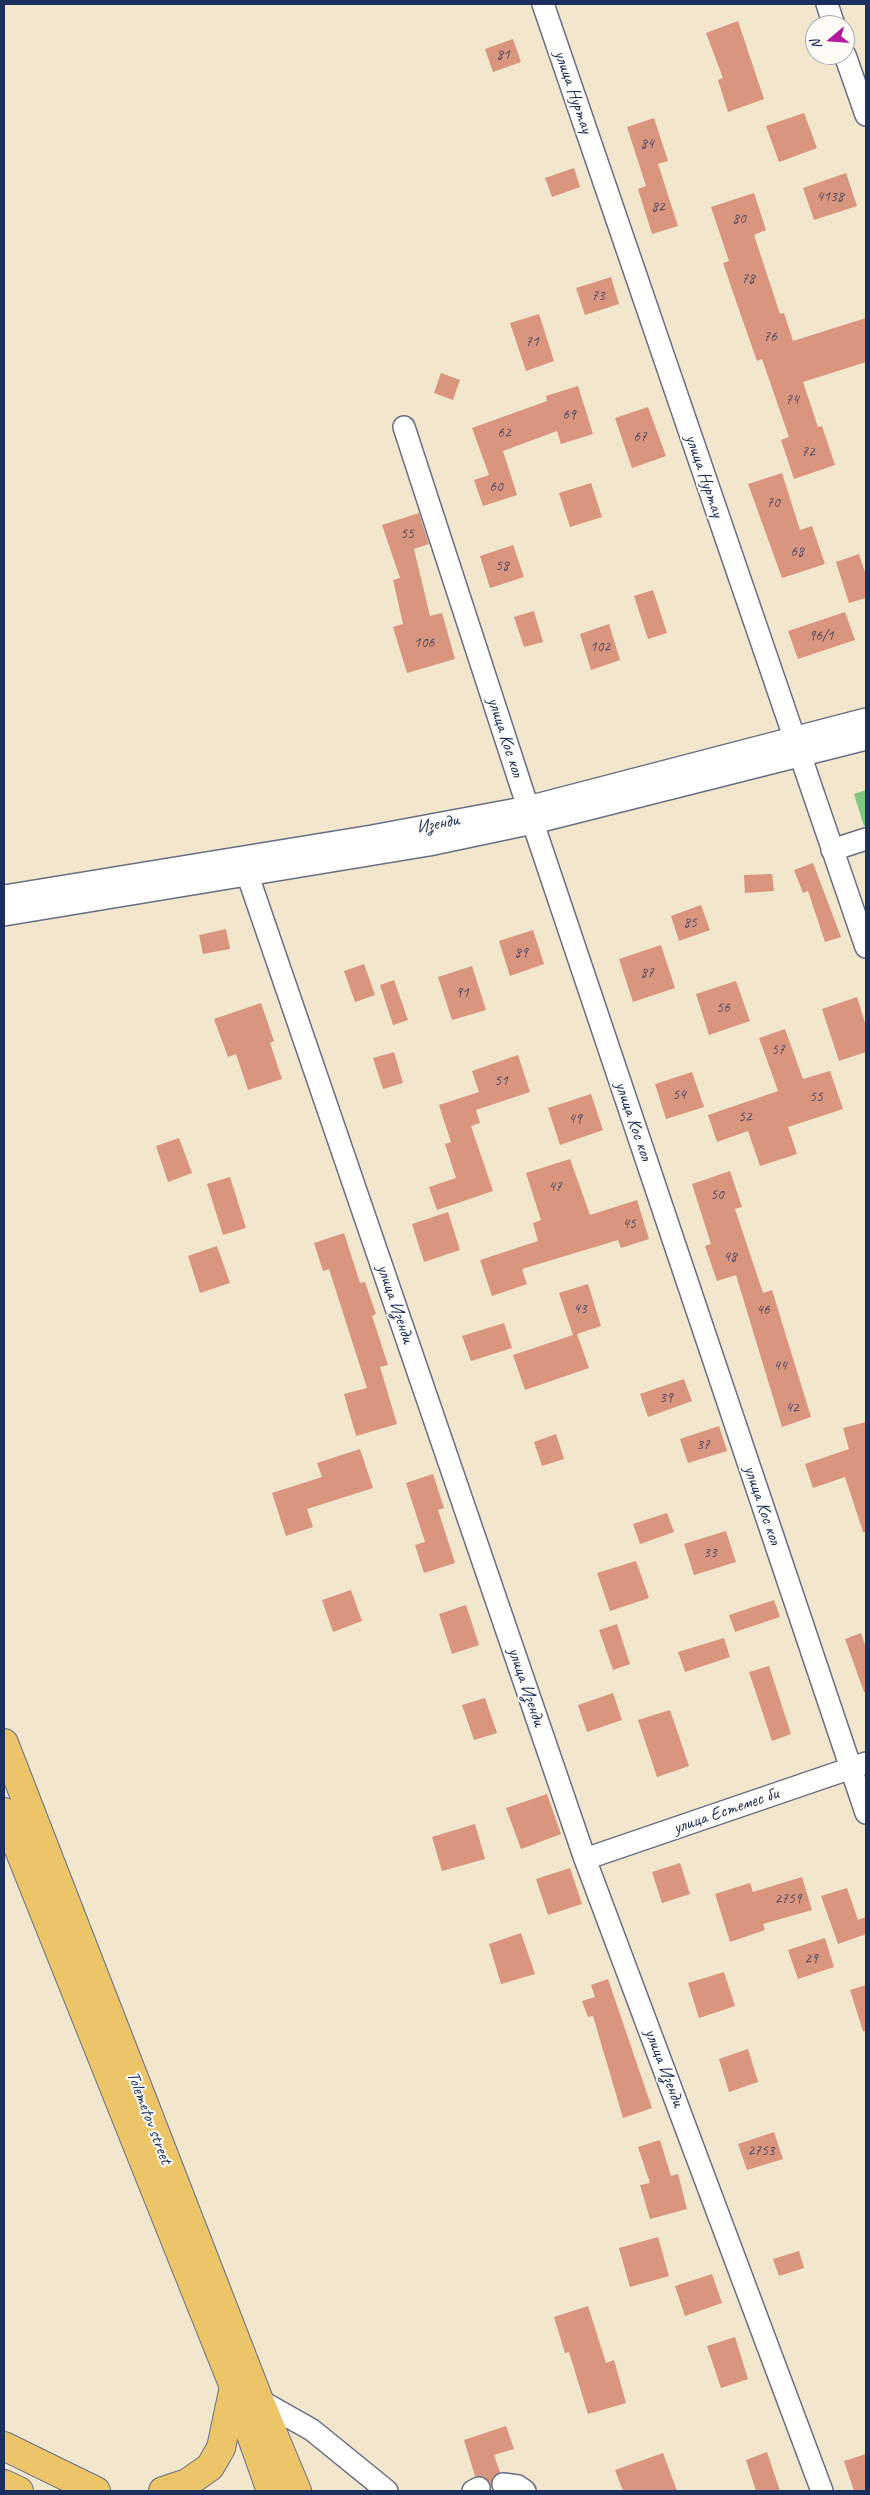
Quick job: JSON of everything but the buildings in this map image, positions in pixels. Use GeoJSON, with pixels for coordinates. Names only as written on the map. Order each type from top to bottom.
{"type":"FeatureCollection","features":[{"type":"Feature","properties":{"kind":"main road","name":"Tolemetov street"},"geometry":{"type":"LineString","coordinates":[[4,1743],[259,2400],[297,2491]]}},
{"type":"Feature","properties":{"kind":"main road","name":"Tolemetov street"},"geometry":{"type":"LineString","coordinates":[[4,1812],[35,1895],[234,2387],[271,2491]]}},
{"type":"Feature","properties":{"kind":"main road"},"geometry":{"type":"LineString","coordinates":[[163,2491],[188,2483],[210,2467],[221,2448],[234,2387]]}},
{"type":"Feature","properties":{"kind":"main road"},"geometry":{"type":"LineString","coordinates":[[4,2446],[96,2491]]}},
{"type":"Feature","properties":{"kind":"main road"},"geometry":{"type":"LineString","coordinates":[[4,2484],[19,2491]]}},
{"type":"Feature","properties":{"kind":"street","name":"улица Нуртау"},"geometry":{"type":"LineString","coordinates":[[543,4],[866,947]]}},
{"type":"Feature","properties":{"kind":"street"},"geometry":{"type":"LineString","coordinates":[[848,65],[866,115]]}},
{"type":"Feature","properties":{"kind":"street","name":"улица Кос кол"},"geometry":{"type":"LineString","coordinates":[[404,428],[530,815],[858,1766],[866,1813]]}},
{"type":"Feature","properties":{"kind":"street","name":"Изенди"},"geometry":{"type":"LineString","coordinates":[[797,747],[866,719]]}},
{"type":"Feature","properties":{"kind":"street","name":"Изенди"},"geometry":{"type":"LineString","coordinates":[[4,896],[429,845],[530,815],[797,747],[866,738]]}},
{"type":"Feature","properties":{"kind":"street"},"geometry":{"type":"LineString","coordinates":[[832,850],[866,839]]}},
{"type":"Feature","properties":{"kind":"street","name":"Изенди"},"geometry":{"type":"LineString","coordinates":[[4,915],[246,867]]}},
{"type":"Feature","properties":{"kind":"street","name":"улица Изенди"},"geometry":{"type":"LineString","coordinates":[[246,867],[585,1859],[822,2491]]}},
{"type":"Feature","properties":{"kind":"street","name":"улица Естемес би"},"geometry":{"type":"LineString","coordinates":[[585,1859],[858,1766]]}},
{"type":"Feature","properties":{"kind":"street"},"geometry":{"type":"LineString","coordinates":[[259,2400],[312,2430],[387,2491]]}},
{"type":"Feature","properties":{"kind":"street"},"geometry":{"type":"LineString","coordinates":[[504,2484],[518,2486],[525,2491]]}},
{"type":"Feature","properties":{"kind":"green space"},"geometry":{"type":"Polygon","coordinates":[[[866,790],[866,825],[864,826],[854,794],[866,790]]]}}]}
